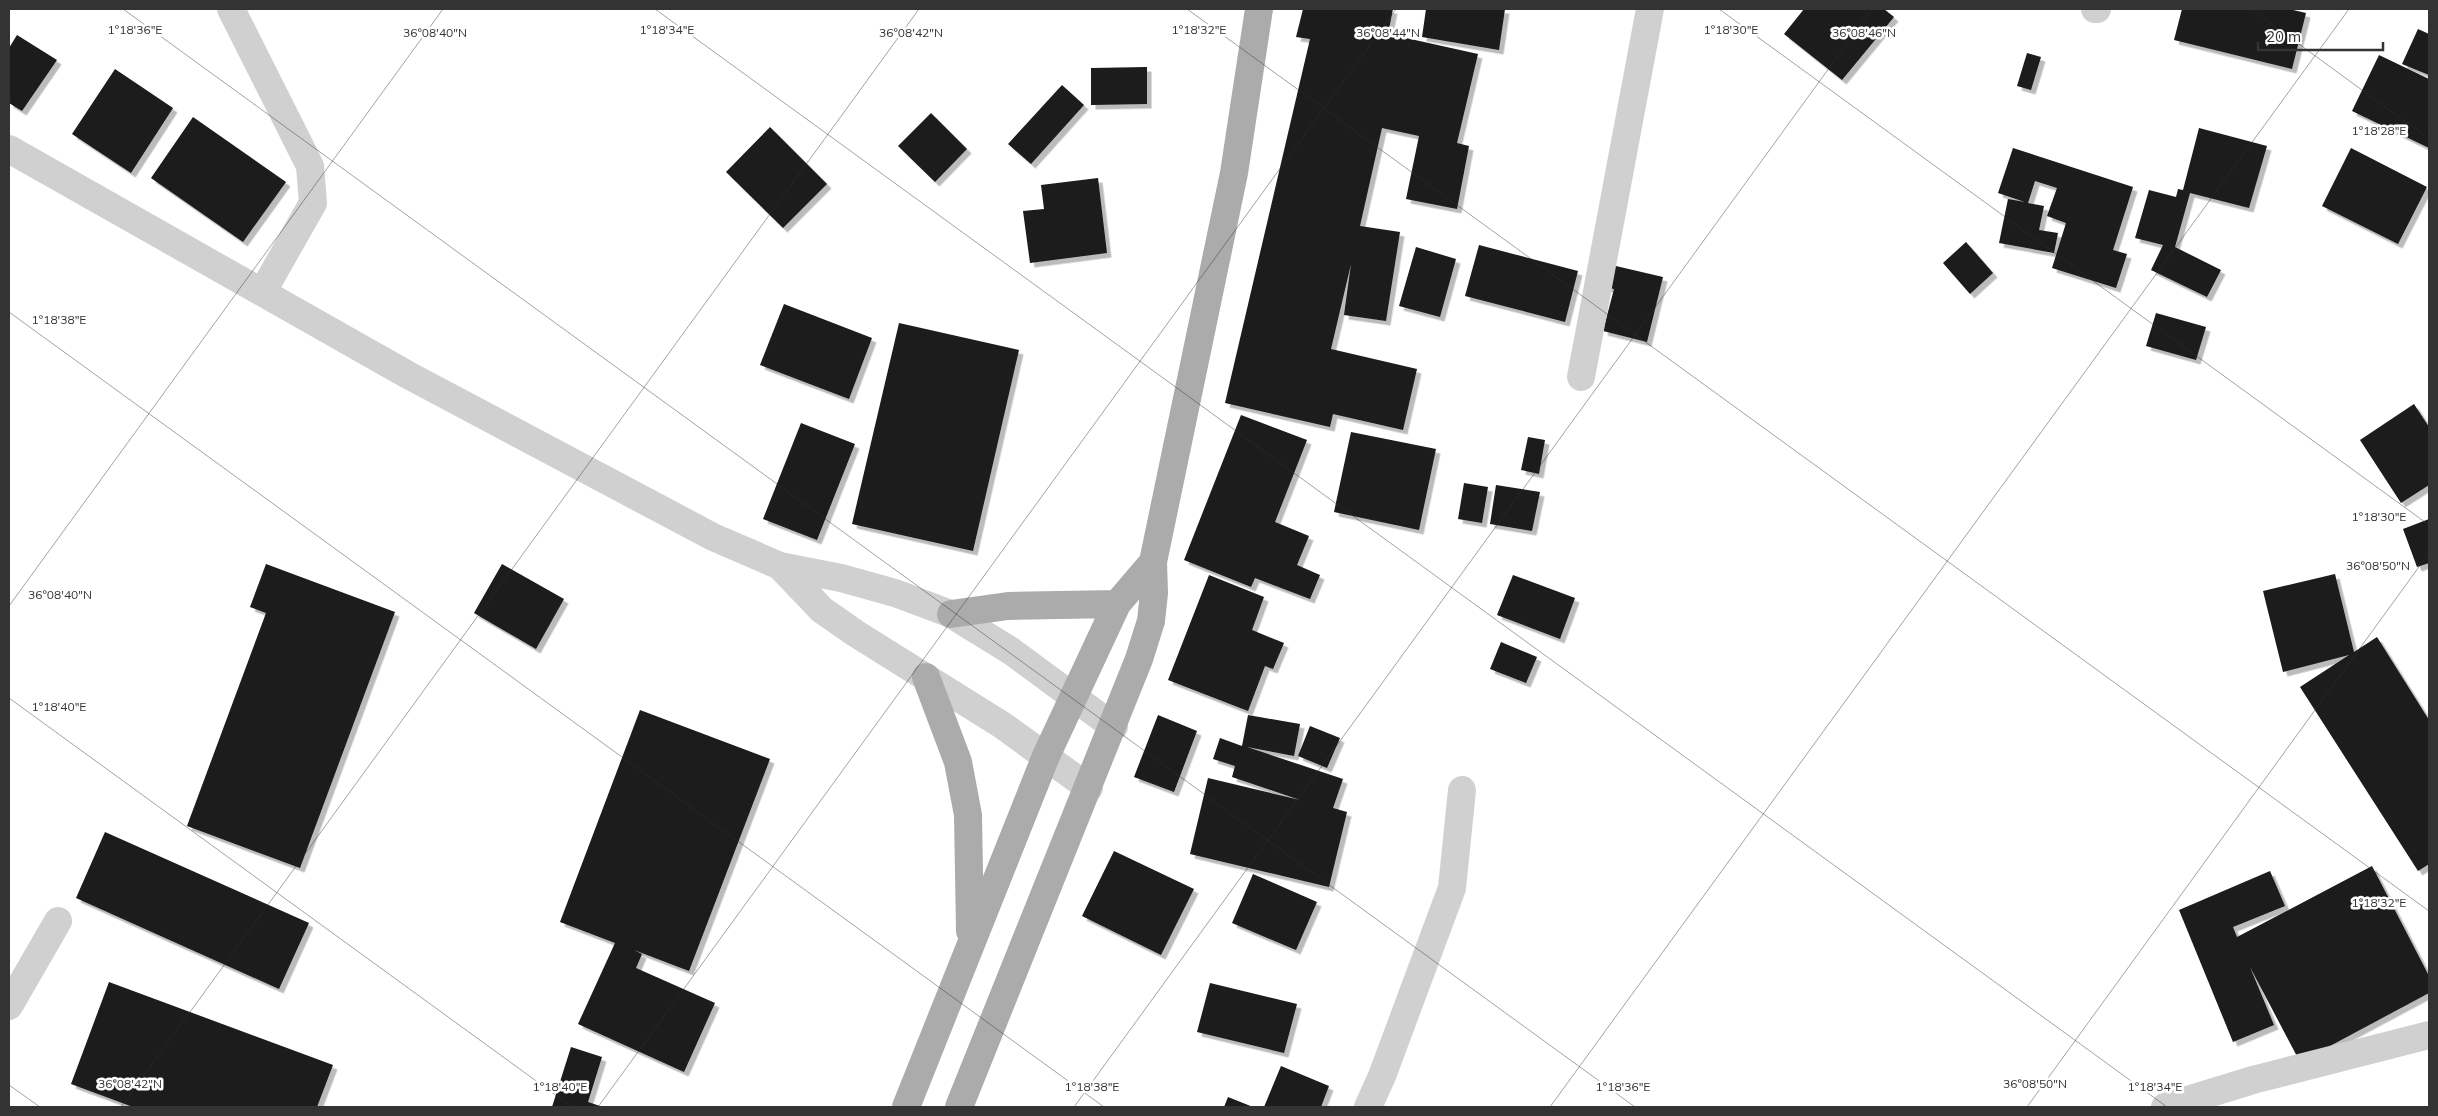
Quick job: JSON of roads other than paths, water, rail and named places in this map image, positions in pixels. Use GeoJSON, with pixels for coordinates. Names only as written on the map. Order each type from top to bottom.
{"type":"FeatureCollection","features":[{"type":"Feature","properties":{"kind":"main road"},"geometry":{"type":"LineString","coordinates":[[959,1107],[1114,727],[1151,621],[1154,593],[1153,562],[1234,173],[1258,9]]}},
{"type":"Feature","properties":{"kind":"main road"},"geometry":{"type":"LineString","coordinates":[[906,1107],[1046,756],[1117,604],[1153,562]]}},
{"type":"Feature","properties":{"kind":"main road"},"geometry":{"type":"LineString","coordinates":[[951,614],[1008,606],[1117,604]]}},
{"type":"Feature","properties":{"kind":"main road"},"geometry":{"type":"LineString","coordinates":[[926,677],[958,762],[968,815],[970,945]]}},
{"type":"Feature","properties":{"kind":"street"},"geometry":{"type":"LineString","coordinates":[[231,9],[310,166],[312,203],[263,291]]}},
{"type":"Feature","properties":{"kind":"street"},"geometry":{"type":"LineString","coordinates":[[1582,377],[1650,9]]}},
{"type":"Feature","properties":{"kind":"street"},"geometry":{"type":"LineString","coordinates":[[9,149],[408,374],[713,537],[780,566],[877,588],[926,603],[951,614],[1010,650],[1114,727]]}},
{"type":"Feature","properties":{"kind":"street"},"geometry":{"type":"LineString","coordinates":[[780,566],[822,610],[1046,756],[1089,788]]}},
{"type":"Feature","properties":{"kind":"street"},"geometry":{"type":"LineString","coordinates":[[1368,1107],[1382,1076],[1452,888],[1462,790]]}},
{"type":"Feature","properties":{"kind":"street"},"geometry":{"type":"LineString","coordinates":[[9,1006],[58,921]]}},
{"type":"Feature","properties":{"kind":"street"},"geometry":{"type":"LineString","coordinates":[[2165,1107],[2253,1080],[2429,1035]]}}]}
